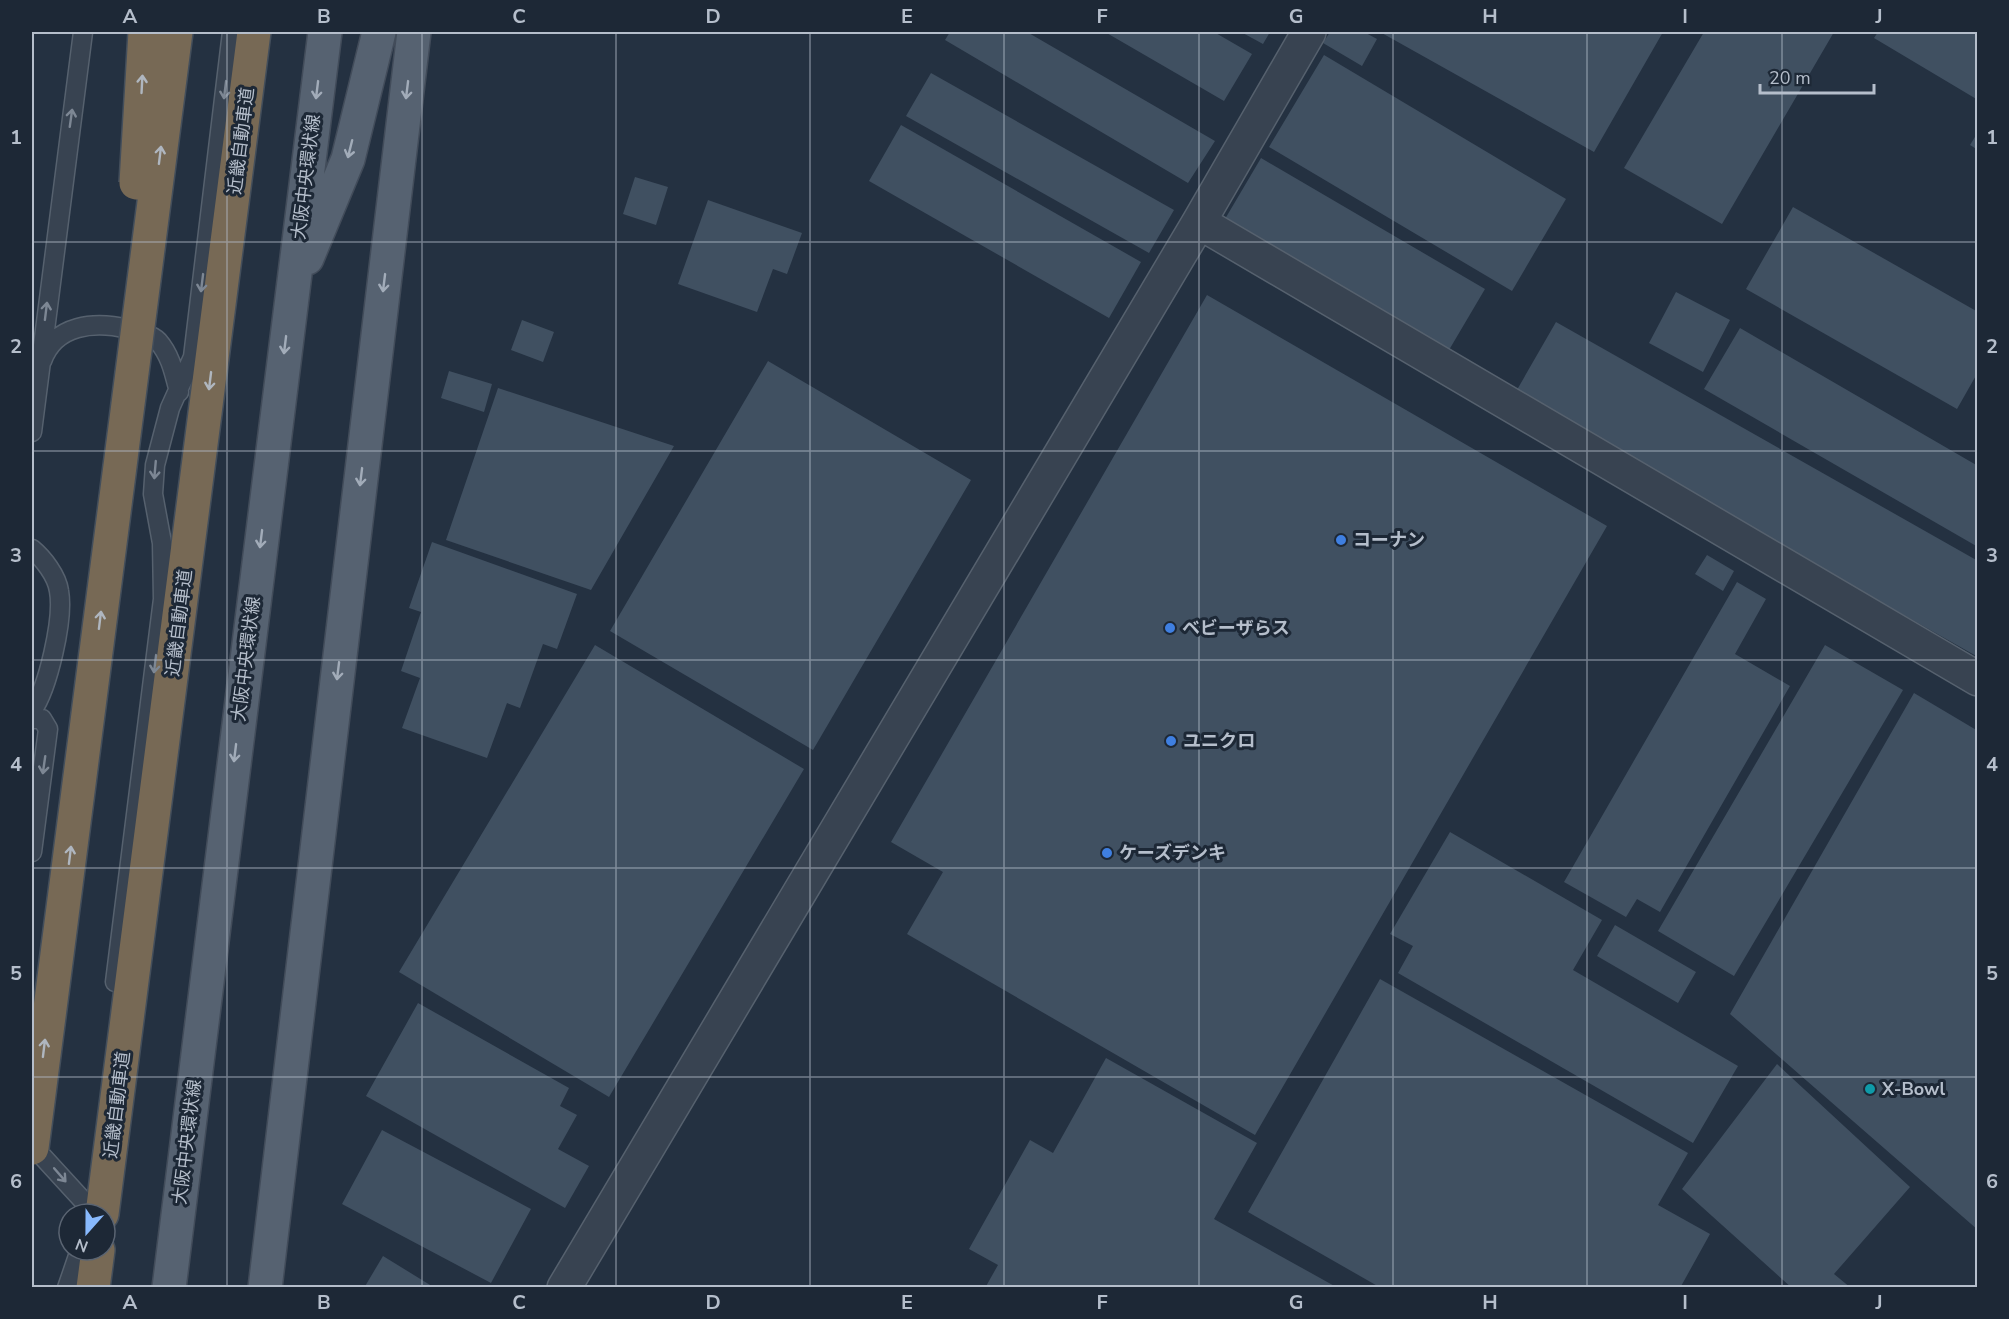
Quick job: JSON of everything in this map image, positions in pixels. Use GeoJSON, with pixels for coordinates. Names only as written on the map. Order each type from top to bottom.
{"type":"FeatureCollection","features":[{"type":"Feature","properties":{"kind":"highway"},"geometry":{"type":"LineString","coordinates":[[121,457],[145,32]]}},
{"type":"Feature","properties":{"kind":"highway"},"geometry":{"type":"LineString","coordinates":[[32,1146],[176,32]]}},
{"type":"Feature","properties":{"kind":"highway","name":"近畿自動車道"},"geometry":{"type":"LineString","coordinates":[[93,1202],[254,32]]}},
{"type":"Feature","properties":{"kind":"highway"},"geometry":{"type":"LineString","coordinates":[[93,1287],[96,1262]]}},
{"type":"Feature","properties":{"kind":"main road","name":"大阪中央環状線"},"geometry":{"type":"LineString","coordinates":[[169,1287],[325,32]]}},
{"type":"Feature","properties":{"kind":"main road"},"geometry":{"type":"LineString","coordinates":[[291,296],[348,159],[379,32]]}},
{"type":"Feature","properties":{"kind":"main road"},"geometry":{"type":"LineString","coordinates":[[265,1287],[414,32]]}},
{"type":"Feature","properties":{"kind":"street"},"geometry":{"type":"LineString","coordinates":[[564,1287],[1199,222],[1309,32]]}},
{"type":"Feature","properties":{"kind":"street"},"geometry":{"type":"LineString","coordinates":[[1199,222],[1977,679]]}},
{"type":"Feature","properties":{"kind":"lane"},"geometry":{"type":"LineString","coordinates":[[32,432],[83,32]]}},
{"type":"Feature","properties":{"kind":"lane"},"geometry":{"type":"LineString","coordinates":[[93,1202],[163,599],[162,543],[153,494],[155,465],[165,422],[193,357],[232,32]]}},
{"type":"Feature","properties":{"kind":"lane"},"geometry":{"type":"LineString","coordinates":[[39,372],[46,350],[63,334],[87,324],[118,327],[140,332],[156,339],[172,361],[179,392]]}},
{"type":"Feature","properties":{"kind":"lane"},"geometry":{"type":"LineString","coordinates":[[32,549],[49,569],[59,589],[60,606],[50,666],[42,694],[32,711]]}},
{"type":"Feature","properties":{"kind":"lane"},"geometry":{"type":"LineString","coordinates":[[32,719],[42,719],[48,729],[32,852]]}},
{"type":"Feature","properties":{"kind":"lane"},"geometry":{"type":"LineString","coordinates":[[32,1146],[84,1202]]}},
{"type":"Feature","properties":{"kind":"lane"},"geometry":{"type":"LineString","coordinates":[[67,1287],[76,1262]]}},
{"type":"Feature","properties":{"kind":"building"},"geometry":{"type":"Polygon","coordinates":[[[950,32],[1027,32],[1215,141],[1188,183],[945,40],[950,32]]]}},
{"type":"Feature","properties":{"kind":"building"},"geometry":{"type":"Polygon","coordinates":[[[1105,32],[1214,32],[1252,54],[1224,101],[1105,32]]]}},
{"type":"Feature","properties":{"kind":"building"},"geometry":{"type":"Polygon","coordinates":[[[1241,32],[1270,32],[1263,44],[1241,32]]]}},
{"type":"Feature","properties":{"kind":"building"},"geometry":{"type":"Polygon","coordinates":[[[1330,32],[1364,32],[1377,39],[1362,66],[1323,43],[1330,32]]]}},
{"type":"Feature","properties":{"kind":"building"},"geometry":{"type":"Polygon","coordinates":[[[1380,32],[1663,32],[1594,152],[1380,32]]]}},
{"type":"Feature","properties":{"kind":"building"},"geometry":{"type":"Polygon","coordinates":[[[1704,32],[1834,32],[1722,224],[1624,168],[1704,32]]]}},
{"type":"Feature","properties":{"kind":"building"},"geometry":{"type":"Polygon","coordinates":[[[1878,32],[1978,32],[1978,100],[1874,38],[1878,32]]]}},
{"type":"Feature","properties":{"kind":"building"},"geometry":{"type":"Polygon","coordinates":[[[1324,55],[1566,199],[1512,291],[1269,147],[1324,55]]]}},
{"type":"Feature","properties":{"kind":"building"},"geometry":{"type":"Polygon","coordinates":[[[931,73],[1174,210],[1149,253],[906,116],[931,73]]]}},
{"type":"Feature","properties":{"kind":"building"},"geometry":{"type":"Polygon","coordinates":[[[901,125],[1141,262],[1109,318],[869,181],[901,125]]]}},
{"type":"Feature","properties":{"kind":"building"},"geometry":{"type":"Polygon","coordinates":[[[1978,132],[1978,150],[1970,145],[1978,132]]]}},
{"type":"Feature","properties":{"kind":"building"},"geometry":{"type":"Polygon","coordinates":[[[1261,158],[1485,289],[1449,350],[1225,219],[1261,158]]]}},
{"type":"Feature","properties":{"kind":"building"},"geometry":{"type":"Polygon","coordinates":[[[635,177],[668,187],[656,225],[623,214],[635,177]]]}},
{"type":"Feature","properties":{"kind":"building"},"geometry":{"type":"Polygon","coordinates":[[[708,200],[802,233],[787,274],[773,269],[757,312],[678,284],[708,200]]]}},
{"type":"Feature","properties":{"kind":"building"},"geometry":{"type":"Polygon","coordinates":[[[1793,207],[1978,312],[1978,372],[1957,409],[1746,289],[1793,207]]]}},
{"type":"Feature","properties":{"kind":"building"},"geometry":{"type":"Polygon","coordinates":[[[1676,292],[1730,320],[1703,372],[1649,343],[1676,292]]]}},
{"type":"Feature","properties":{"kind":"building"},"geometry":{"type":"Polygon","coordinates":[[[1207,295],[1607,526],[1255,1135],[907,934],[943,872],[891,842],[1207,295]]]}},
{"type":"Feature","properties":{"kind":"building"},"geometry":{"type":"Polygon","coordinates":[[[522,320],[554,332],[543,362],[511,350],[522,320]]]}},
{"type":"Feature","properties":{"kind":"building"},"geometry":{"type":"Polygon","coordinates":[[[1556,322],[1978,561],[1978,657],[1514,395],[1556,322]]]}},
{"type":"Feature","properties":{"kind":"building"},"geometry":{"type":"Polygon","coordinates":[[[1740,328],[1978,466],[1978,547],[1704,389],[1740,328]]]}},
{"type":"Feature","properties":{"kind":"building"},"geometry":{"type":"Polygon","coordinates":[[[768,361],[971,480],[813,750],[610,631],[768,361]]]}},
{"type":"Feature","properties":{"kind":"building"},"geometry":{"type":"Polygon","coordinates":[[[449,371],[492,384],[484,412],[441,398],[449,371]]]}},
{"type":"Feature","properties":{"kind":"building"},"geometry":{"type":"Polygon","coordinates":[[[498,388],[674,446],[591,590],[446,540],[498,388]]]}},
{"type":"Feature","properties":{"kind":"building"},"geometry":{"type":"Polygon","coordinates":[[[432,542],[577,594],[557,649],[543,644],[520,708],[507,703],[487,758],[402,728],[420,678],[401,671],[421,612],[409,608],[432,542]]]}},
{"type":"Feature","properties":{"kind":"building"},"geometry":{"type":"Polygon","coordinates":[[[1707,555],[1734,571],[1723,591],[1695,574],[1707,555]]]}},
{"type":"Feature","properties":{"kind":"building"},"geometry":{"type":"Polygon","coordinates":[[[1737,582],[1766,599],[1735,654],[1790,686],[1660,912],[1637,899],[1626,917],[1564,882],[1737,582]]]}},
{"type":"Feature","properties":{"kind":"building"},"geometry":{"type":"Polygon","coordinates":[[[595,645],[804,769],[609,1097],[399,972],[595,645]]]}},
{"type":"Feature","properties":{"kind":"building"},"geometry":{"type":"Polygon","coordinates":[[[1825,645],[1903,690],[1734,976],[1658,931],[1825,645]]]}},
{"type":"Feature","properties":{"kind":"building"},"geometry":{"type":"Polygon","coordinates":[[[1914,693],[1978,731],[1978,1230],[1730,1014],[1914,693]]]}},
{"type":"Feature","properties":{"kind":"building"},"geometry":{"type":"Polygon","coordinates":[[[1450,832],[1602,920],[1573,970],[1738,1066],[1693,1143],[1398,973],[1413,946],[1390,934],[1450,832]]]}},
{"type":"Feature","properties":{"kind":"building"},"geometry":{"type":"Polygon","coordinates":[[[1615,925],[1696,972],[1678,1003],[1597,956],[1615,925]]]}},
{"type":"Feature","properties":{"kind":"building"},"geometry":{"type":"Polygon","coordinates":[[[1380,979],[1688,1153],[1658,1205],[1710,1234],[1680,1288],[1381,1288],[1248,1212],[1380,979]]]}},
{"type":"Feature","properties":{"kind":"building"},"geometry":{"type":"Polygon","coordinates":[[[418,1003],[569,1088],[560,1106],[577,1115],[558,1149],[589,1166],[565,1208],[366,1096],[418,1003]]]}},
{"type":"Feature","properties":{"kind":"building"},"geometry":{"type":"Polygon","coordinates":[[[1106,1058],[1257,1143],[1214,1219],[1338,1288],[985,1288],[998,1265],[969,1249],[1030,1140],[1053,1153],[1106,1058]]]}},
{"type":"Feature","properties":{"kind":"building"},"geometry":{"type":"Polygon","coordinates":[[[1777,1064],[1910,1187],[1834,1274],[1851,1288],[1792,1288],[1682,1189],[1777,1064]]]}},
{"type":"Feature","properties":{"kind":"building"},"geometry":{"type":"Polygon","coordinates":[[[382,1130],[531,1209],[491,1283],[342,1204],[382,1130]]]}},
{"type":"Feature","properties":{"kind":"building"},"geometry":{"type":"Polygon","coordinates":[[[383,1256],[435,1288],[364,1288],[383,1256]]]}},
{"type":"Feature","properties":{"kind":"place","name":"コーナン"},"geometry":{"type":"Point","coordinates":[1341,540]}},
{"type":"Feature","properties":{"kind":"place","name":"ベビーザらス"},"geometry":{"type":"Point","coordinates":[1170,628]}},
{"type":"Feature","properties":{"kind":"place","name":"ユニクロ"},"geometry":{"type":"Point","coordinates":[1171,741]}},
{"type":"Feature","properties":{"kind":"place","name":"ケーズデンキ"},"geometry":{"type":"Point","coordinates":[1107,853]}},
{"type":"Feature","properties":{"kind":"place","name":"X-Bowl"},"geometry":{"type":"Point","coordinates":[1870,1089]}}]}
